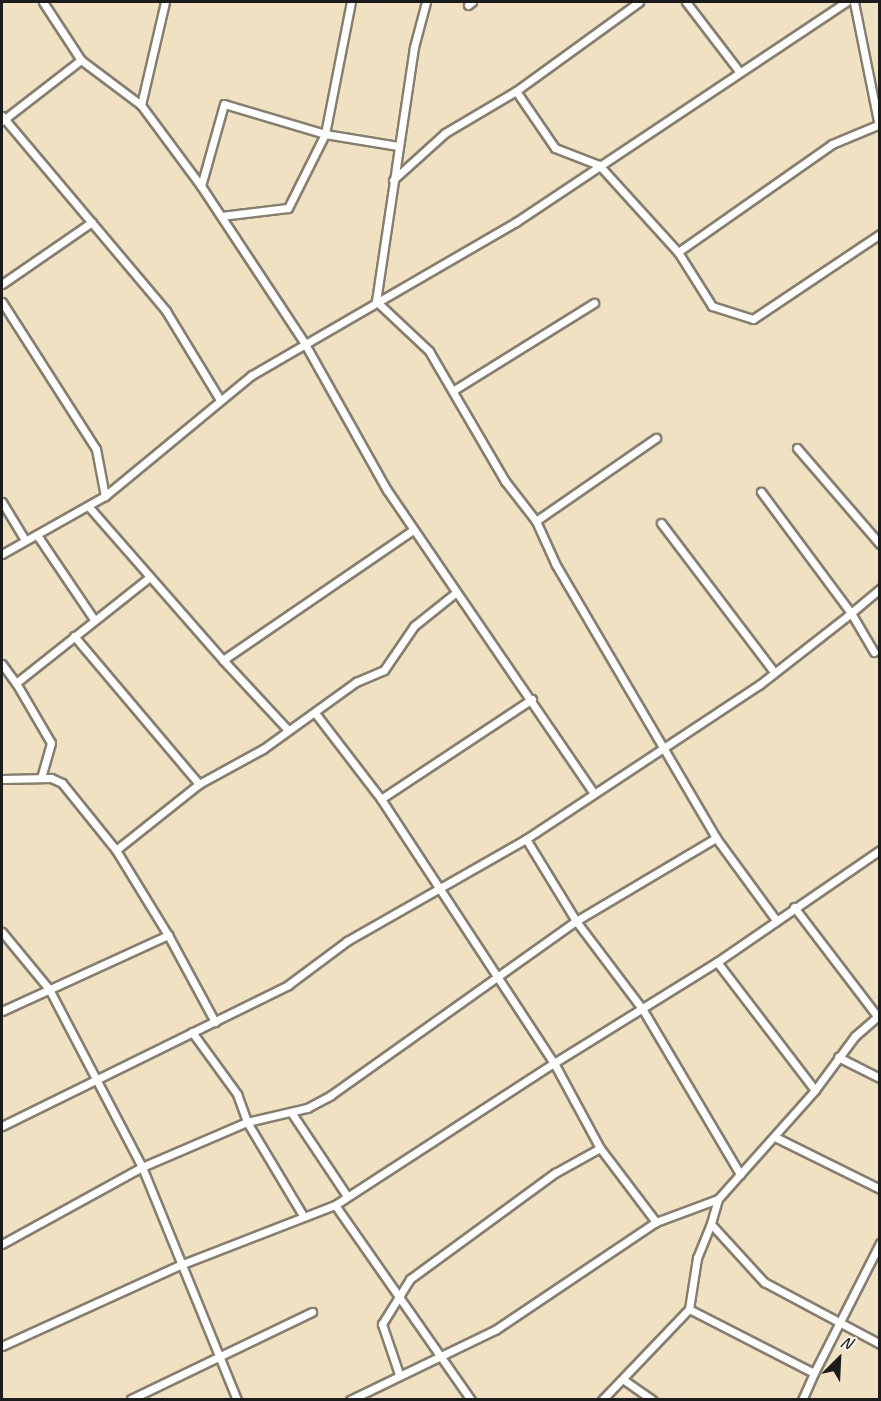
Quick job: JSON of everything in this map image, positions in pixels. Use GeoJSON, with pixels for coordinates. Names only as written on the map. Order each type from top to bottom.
{"type":"FeatureCollection","features":[{"type":"Feature","properties":{"kind":"street"},"geometry":{"type":"LineString","coordinates":[[43,2],[81,60],[141,105],[201,186],[305,344],[356,442],[454,594],[532,699],[594,793]]}},
{"type":"Feature","properties":{"kind":"street"},"geometry":{"type":"LineString","coordinates":[[141,105],[165,2]]}},
{"type":"Feature","properties":{"kind":"street"},"geometry":{"type":"LineString","coordinates":[[221,216],[288,208],[325,134],[351,2]]}},
{"type":"Feature","properties":{"kind":"street"},"geometry":{"type":"LineString","coordinates":[[376,301],[398,146],[426,2]]}},
{"type":"Feature","properties":{"kind":"street"},"geometry":{"type":"LineString","coordinates":[[393,180],[445,133],[516,91],[639,2]]}},
{"type":"Feature","properties":{"kind":"street"},"geometry":{"type":"LineString","coordinates":[[686,2],[738,71]]}},
{"type":"Feature","properties":{"kind":"street"},"geometry":{"type":"LineString","coordinates":[[2,554],[90,507],[219,398],[376,301],[516,222],[738,71],[846,2]]}},
{"type":"Feature","properties":{"kind":"street"},"geometry":{"type":"LineString","coordinates":[[678,252],[832,144],[879,126],[854,2]]}},
{"type":"Feature","properties":{"kind":"street"},"geometry":{"type":"LineString","coordinates":[[81,60],[2,119],[166,311],[219,398]]}},
{"type":"Feature","properties":{"kind":"street"},"geometry":{"type":"LineString","coordinates":[[516,91],[555,148],[599,165],[678,252],[712,306],[753,319],[879,234]]}},
{"type":"Feature","properties":{"kind":"street"},"geometry":{"type":"LineString","coordinates":[[201,186],[224,104],[325,134],[398,146]]}},
{"type":"Feature","properties":{"kind":"street"},"geometry":{"type":"LineString","coordinates":[[2,284],[92,222]]}},
{"type":"Feature","properties":{"kind":"street"},"geometry":{"type":"LineString","coordinates":[[376,301],[420,340],[454,390],[474,430],[536,522],[556,565],[665,743],[716,838],[776,920]]}},
{"type":"Feature","properties":{"kind":"street"},"geometry":{"type":"LineString","coordinates":[[2,302],[96,449],[105,496]]}},
{"type":"Feature","properties":{"kind":"street"},"geometry":{"type":"LineString","coordinates":[[454,390],[594,303]]}},
{"type":"Feature","properties":{"kind":"street"},"geometry":{"type":"LineString","coordinates":[[536,522],[656,438]]}},
{"type":"Feature","properties":{"kind":"street"},"geometry":{"type":"LineString","coordinates":[[797,448],[879,544]]}},
{"type":"Feature","properties":{"kind":"street"},"geometry":{"type":"LineString","coordinates":[[761,492],[851,613],[874,652]]}},
{"type":"Feature","properties":{"kind":"street"},"geometry":{"type":"LineString","coordinates":[[2,502],[25,540]]}},
{"type":"Feature","properties":{"kind":"street"},"geometry":{"type":"LineString","coordinates":[[90,507],[147,579],[288,730]]}},
{"type":"Feature","properties":{"kind":"street"},"geometry":{"type":"LineString","coordinates":[[661,523],[772,669]]}},
{"type":"Feature","properties":{"kind":"street"},"geometry":{"type":"LineString","coordinates":[[223,660],[413,530]]}},
{"type":"Feature","properties":{"kind":"street"},"geometry":{"type":"LineString","coordinates":[[37,535],[93,618]]}},
{"type":"Feature","properties":{"kind":"street"},"geometry":{"type":"LineString","coordinates":[[16,683],[93,618],[147,579]]}},
{"type":"Feature","properties":{"kind":"street"},"geometry":{"type":"LineString","coordinates":[[2,1126],[95,1077],[288,986],[347,941],[526,839],[665,743],[759,685],[772,669],[851,613],[879,590]]}},
{"type":"Feature","properties":{"kind":"street"},"geometry":{"type":"LineString","coordinates":[[116,850],[199,784],[315,713],[356,682],[384,670],[414,626],[454,594]]}},
{"type":"Feature","properties":{"kind":"street"},"geometry":{"type":"LineString","coordinates":[[74,636],[199,784]]}},
{"type":"Feature","properties":{"kind":"street"},"geometry":{"type":"LineString","coordinates":[[2,664],[16,683],[51,743],[41,778]]}},
{"type":"Feature","properties":{"kind":"street"},"geometry":{"type":"LineString","coordinates":[[381,799],[532,699]]}},
{"type":"Feature","properties":{"kind":"street"},"geometry":{"type":"LineString","coordinates":[[315,713],[381,799],[438,888],[498,974],[554,1063],[600,1148],[656,1222]]}},
{"type":"Feature","properties":{"kind":"street"},"geometry":{"type":"LineString","coordinates":[[2,779],[41,778],[63,783],[116,850],[168,935],[215,1022]]}},
{"type":"Feature","properties":{"kind":"street"},"geometry":{"type":"LineString","coordinates":[[2,1244],[142,1167],[247,1122],[291,1112],[331,1095],[378,1064],[498,974],[576,921],[716,838]]}},
{"type":"Feature","properties":{"kind":"street"},"geometry":{"type":"LineString","coordinates":[[526,839],[576,921],[643,1010],[740,1174]]}},
{"type":"Feature","properties":{"kind":"street"},"geometry":{"type":"LineString","coordinates":[[2,1346],[180,1264],[302,1214],[334,1205],[554,1063],[643,1010],[717,962],[879,850]]}},
{"type":"Feature","properties":{"kind":"street"},"geometry":{"type":"LineString","coordinates":[[602,1400],[624,1380],[689,1309],[697,1258],[718,1199],[815,1090],[838,1057],[878,1015],[794,907]]}},
{"type":"Feature","properties":{"kind":"street"},"geometry":{"type":"LineString","coordinates":[[2,932],[49,989],[142,1167],[237,1400]]}},
{"type":"Feature","properties":{"kind":"street"},"geometry":{"type":"LineString","coordinates":[[2,1011],[168,935]]}},
{"type":"Feature","properties":{"kind":"street"},"geometry":{"type":"LineString","coordinates":[[717,962],[815,1090]]}},
{"type":"Feature","properties":{"kind":"street"},"geometry":{"type":"LineString","coordinates":[[192,1032],[237,1094],[247,1122],[302,1214]]}},
{"type":"Feature","properties":{"kind":"street"},"geometry":{"type":"LineString","coordinates":[[838,1057],[879,1078]]}},
{"type":"Feature","properties":{"kind":"street"},"geometry":{"type":"LineString","coordinates":[[291,1112],[347,1196]]}},
{"type":"Feature","properties":{"kind":"street"},"geometry":{"type":"LineString","coordinates":[[775,1137],[879,1189]]}},
{"type":"Feature","properties":{"kind":"street"},"geometry":{"type":"LineString","coordinates":[[399,1374],[382,1333],[398,1295],[423,1267],[600,1148]]}},
{"type":"Feature","properties":{"kind":"street"},"geometry":{"type":"LineString","coordinates":[[350,1400],[399,1374],[444,1358],[656,1222],[718,1199]]}},
{"type":"Feature","properties":{"kind":"street"},"geometry":{"type":"LineString","coordinates":[[334,1205],[444,1358],[471,1400]]}},
{"type":"Feature","properties":{"kind":"street"},"geometry":{"type":"LineString","coordinates":[[711,1224],[764,1282],[879,1344]]}},
{"type":"Feature","properties":{"kind":"street"},"geometry":{"type":"LineString","coordinates":[[802,1400],[879,1243]]}},
{"type":"Feature","properties":{"kind":"street"},"geometry":{"type":"LineString","coordinates":[[689,1309],[814,1373]]}},
{"type":"Feature","properties":{"kind":"street"},"geometry":{"type":"LineString","coordinates":[[131,1399],[312,1312]]}},
{"type":"Feature","properties":{"kind":"street"},"geometry":{"type":"LineString","coordinates":[[624,1380],[653,1400]]}}]}
